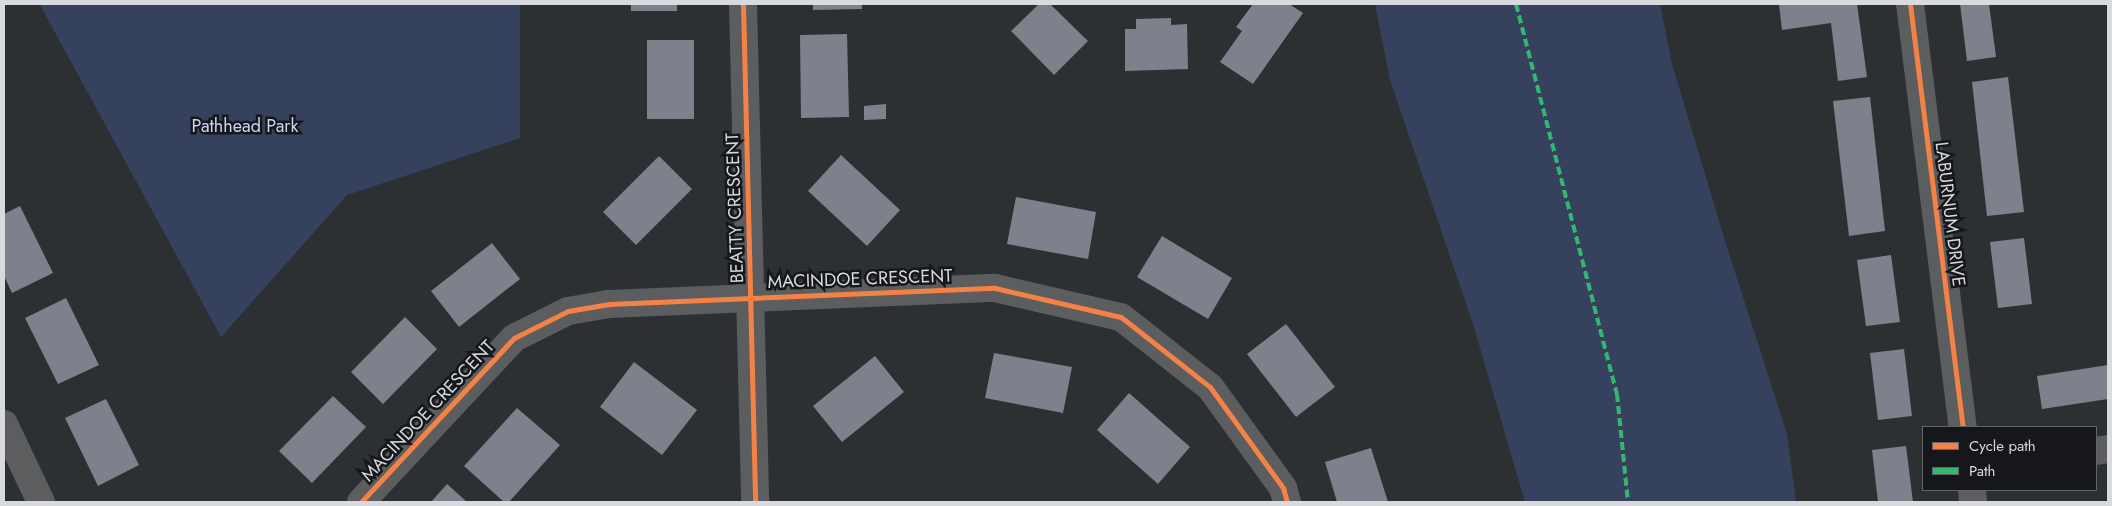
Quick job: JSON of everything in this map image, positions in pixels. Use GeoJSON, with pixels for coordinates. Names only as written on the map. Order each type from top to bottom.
{"type":"FeatureCollection","features":[{"type":"Feature","properties":{"kind":"street","name":"BEATTY CRESCENT"},"geometry":{"type":"LineString","coordinates":[[743,4],[755,502]]}},
{"type":"Feature","properties":{"kind":"street","name":"LABURNUM DRIVE"},"geometry":{"type":"LineString","coordinates":[[1910,4],[1964,426]]}},
{"type":"Feature","properties":{"kind":"street","name":"MACINDOE CRESCENT"},"geometry":{"type":"LineString","coordinates":[[361,502],[514,338],[568,311],[609,304],[995,288],[1121,317],[1210,386],[1283,488],[1287,502]]}},
{"type":"Feature","properties":{"kind":"street"},"geometry":{"type":"LineString","coordinates":[[4,424],[41,502]]}},
{"type":"Feature","properties":{"kind":"green space","name":"Pathhead Park"},"geometry":{"type":"Polygon","coordinates":[[[520,4],[520,138],[347,195],[221,337],[40,5],[520,4]]]}},
{"type":"Feature","properties":{"kind":"green space"},"geometry":{"type":"Polygon","coordinates":[[[1375,4],[1660,4],[1672,64],[1725,241],[1787,434],[1796,502],[1525,502],[1473,324],[1390,80],[1375,4]]]}},
{"type":"Feature","properties":{"kind":"building"},"geometry":{"type":"Polygon","coordinates":[[[631,4],[677,4],[677,11],[631,11],[631,4]]]}},
{"type":"Feature","properties":{"kind":"building"},"geometry":{"type":"Polygon","coordinates":[[[813,4],[862,4],[862,9],[813,10],[813,4]]]}},
{"type":"Feature","properties":{"kind":"building"},"geometry":{"type":"Polygon","coordinates":[[[1039,4],[1050,4],[1088,41],[1054,75],[1011,31],[1039,4]]]}},
{"type":"Feature","properties":{"kind":"building"},"geometry":{"type":"Polygon","coordinates":[[[1253,4],[1289,4],[1303,13],[1253,84],[1220,62],[1242,31],[1236,27],[1253,4]]]}},
{"type":"Feature","properties":{"kind":"building"},"geometry":{"type":"Polygon","coordinates":[[[1779,4],[1857,4],[1867,77],[1838,81],[1831,23],[1782,30],[1779,4]]]}},
{"type":"Feature","properties":{"kind":"building"},"geometry":{"type":"Polygon","coordinates":[[[1960,4],[1989,4],[1996,57],[1967,61],[1960,4]]]}},
{"type":"Feature","properties":{"kind":"building"},"geometry":{"type":"Polygon","coordinates":[[[1171,18],[1171,25],[1187,24],[1188,69],[1125,71],[1125,29],[1136,29],[1136,19],[1171,18]]]}},
{"type":"Feature","properties":{"kind":"building"},"geometry":{"type":"Polygon","coordinates":[[[847,34],[849,117],[801,118],[800,35],[847,34]]]}},
{"type":"Feature","properties":{"kind":"building"},"geometry":{"type":"Polygon","coordinates":[[[647,40],[694,40],[694,119],[647,119],[647,40]]]}},
{"type":"Feature","properties":{"kind":"building"},"geometry":{"type":"Polygon","coordinates":[[[2008,77],[2024,212],[1987,216],[1972,82],[2008,77]]]}},
{"type":"Feature","properties":{"kind":"building"},"geometry":{"type":"Polygon","coordinates":[[[1870,97],[1885,231],[1849,236],[1833,101],[1870,97]]]}},
{"type":"Feature","properties":{"kind":"building"},"geometry":{"type":"Polygon","coordinates":[[[886,104],[886,119],[864,120],[864,106],[886,104]]]}},
{"type":"Feature","properties":{"kind":"building"},"geometry":{"type":"Polygon","coordinates":[[[841,155],[900,210],[867,246],[808,191],[841,155]]]}},
{"type":"Feature","properties":{"kind":"building"},"geometry":{"type":"Polygon","coordinates":[[[659,156],[692,189],[636,245],[603,212],[659,156]]]}},
{"type":"Feature","properties":{"kind":"building"},"geometry":{"type":"Polygon","coordinates":[[[1016,197],[1096,212],[1088,259],[1007,244],[1016,197]]]}},
{"type":"Feature","properties":{"kind":"building"},"geometry":{"type":"Polygon","coordinates":[[[20,206],[53,273],[12,293],[4,276],[4,214],[20,206]]]}},
{"type":"Feature","properties":{"kind":"building"},"geometry":{"type":"Polygon","coordinates":[[[1162,236],[1232,278],[1208,319],[1137,277],[1162,236]]]}},
{"type":"Feature","properties":{"kind":"building"},"geometry":{"type":"Polygon","coordinates":[[[2024,238],[2032,304],[1998,308],[1990,242],[2024,238]]]}},
{"type":"Feature","properties":{"kind":"building"},"geometry":{"type":"Polygon","coordinates":[[[492,243],[520,279],[459,327],[431,291],[492,243]]]}},
{"type":"Feature","properties":{"kind":"building"},"geometry":{"type":"Polygon","coordinates":[[[1891,255],[1900,322],[1866,326],[1857,260],[1891,255]]]}},
{"type":"Feature","properties":{"kind":"building"},"geometry":{"type":"Polygon","coordinates":[[[66,298],[99,365],[58,384],[25,318],[66,298]]]}},
{"type":"Feature","properties":{"kind":"building"},"geometry":{"type":"Polygon","coordinates":[[[405,317],[437,349],[383,404],[351,372],[405,317]]]}},
{"type":"Feature","properties":{"kind":"building"},"geometry":{"type":"Polygon","coordinates":[[[1286,324],[1335,387],[1296,417],[1247,354],[1286,324]]]}},
{"type":"Feature","properties":{"kind":"building"},"geometry":{"type":"Polygon","coordinates":[[[1904,349],[1912,416],[1878,420],[1870,353],[1904,349]]]}},
{"type":"Feature","properties":{"kind":"building"},"geometry":{"type":"Polygon","coordinates":[[[994,353],[1072,367],[1063,413],[985,398],[994,353]]]}},
{"type":"Feature","properties":{"kind":"building"},"geometry":{"type":"Polygon","coordinates":[[[875,356],[904,392],[842,442],[813,406],[875,356]]]}},
{"type":"Feature","properties":{"kind":"building"},"geometry":{"type":"Polygon","coordinates":[[[634,362],[697,410],[662,455],[600,407],[634,362]]]}},
{"type":"Feature","properties":{"kind":"building"},"geometry":{"type":"Polygon","coordinates":[[[2108,365],[2108,399],[2042,409],[2037,376],[2108,365]]]}},
{"type":"Feature","properties":{"kind":"building"},"geometry":{"type":"Polygon","coordinates":[[[1129,393],[1190,447],[1158,484],[1097,430],[1129,393]]]}},
{"type":"Feature","properties":{"kind":"building"},"geometry":{"type":"Polygon","coordinates":[[[333,396],[366,427],[312,483],[279,451],[333,396]]]}},
{"type":"Feature","properties":{"kind":"building"},"geometry":{"type":"Polygon","coordinates":[[[106,399],[139,465],[98,486],[65,418],[106,399]]]}},
{"type":"Feature","properties":{"kind":"building"},"geometry":{"type":"Polygon","coordinates":[[[517,408],[560,445],[509,502],[504,502],[464,466],[517,408]]]}},
{"type":"Feature","properties":{"kind":"building"},"geometry":{"type":"Polygon","coordinates":[[[1906,446],[1913,502],[1878,502],[1872,450],[1906,446]]]}},
{"type":"Feature","properties":{"kind":"building"},"geometry":{"type":"Polygon","coordinates":[[[1371,448],[1388,502],[1337,502],[1325,462],[1371,448]]]}},
{"type":"Feature","properties":{"kind":"building"},"geometry":{"type":"Polygon","coordinates":[[[447,484],[467,502],[431,502],[447,484]]]}},
{"type":"Feature","properties":{"kind":"marked path"},"geometry":{"type":"LineString","coordinates":[[1516,4],[1617,394],[1628,502]]}},
{"type":"Feature","properties":{"kind":"cycle path"},"geometry":{"type":"LineString","coordinates":[[743,4],[755,502]]}},
{"type":"Feature","properties":{"kind":"cycle path"},"geometry":{"type":"LineString","coordinates":[[1910,4],[1963,426]]}},
{"type":"Feature","properties":{"kind":"cycle path"},"geometry":{"type":"LineString","coordinates":[[361,502],[514,338],[568,311],[609,304],[995,288],[1121,317],[1210,387],[1283,488],[1287,502]]}}]}
